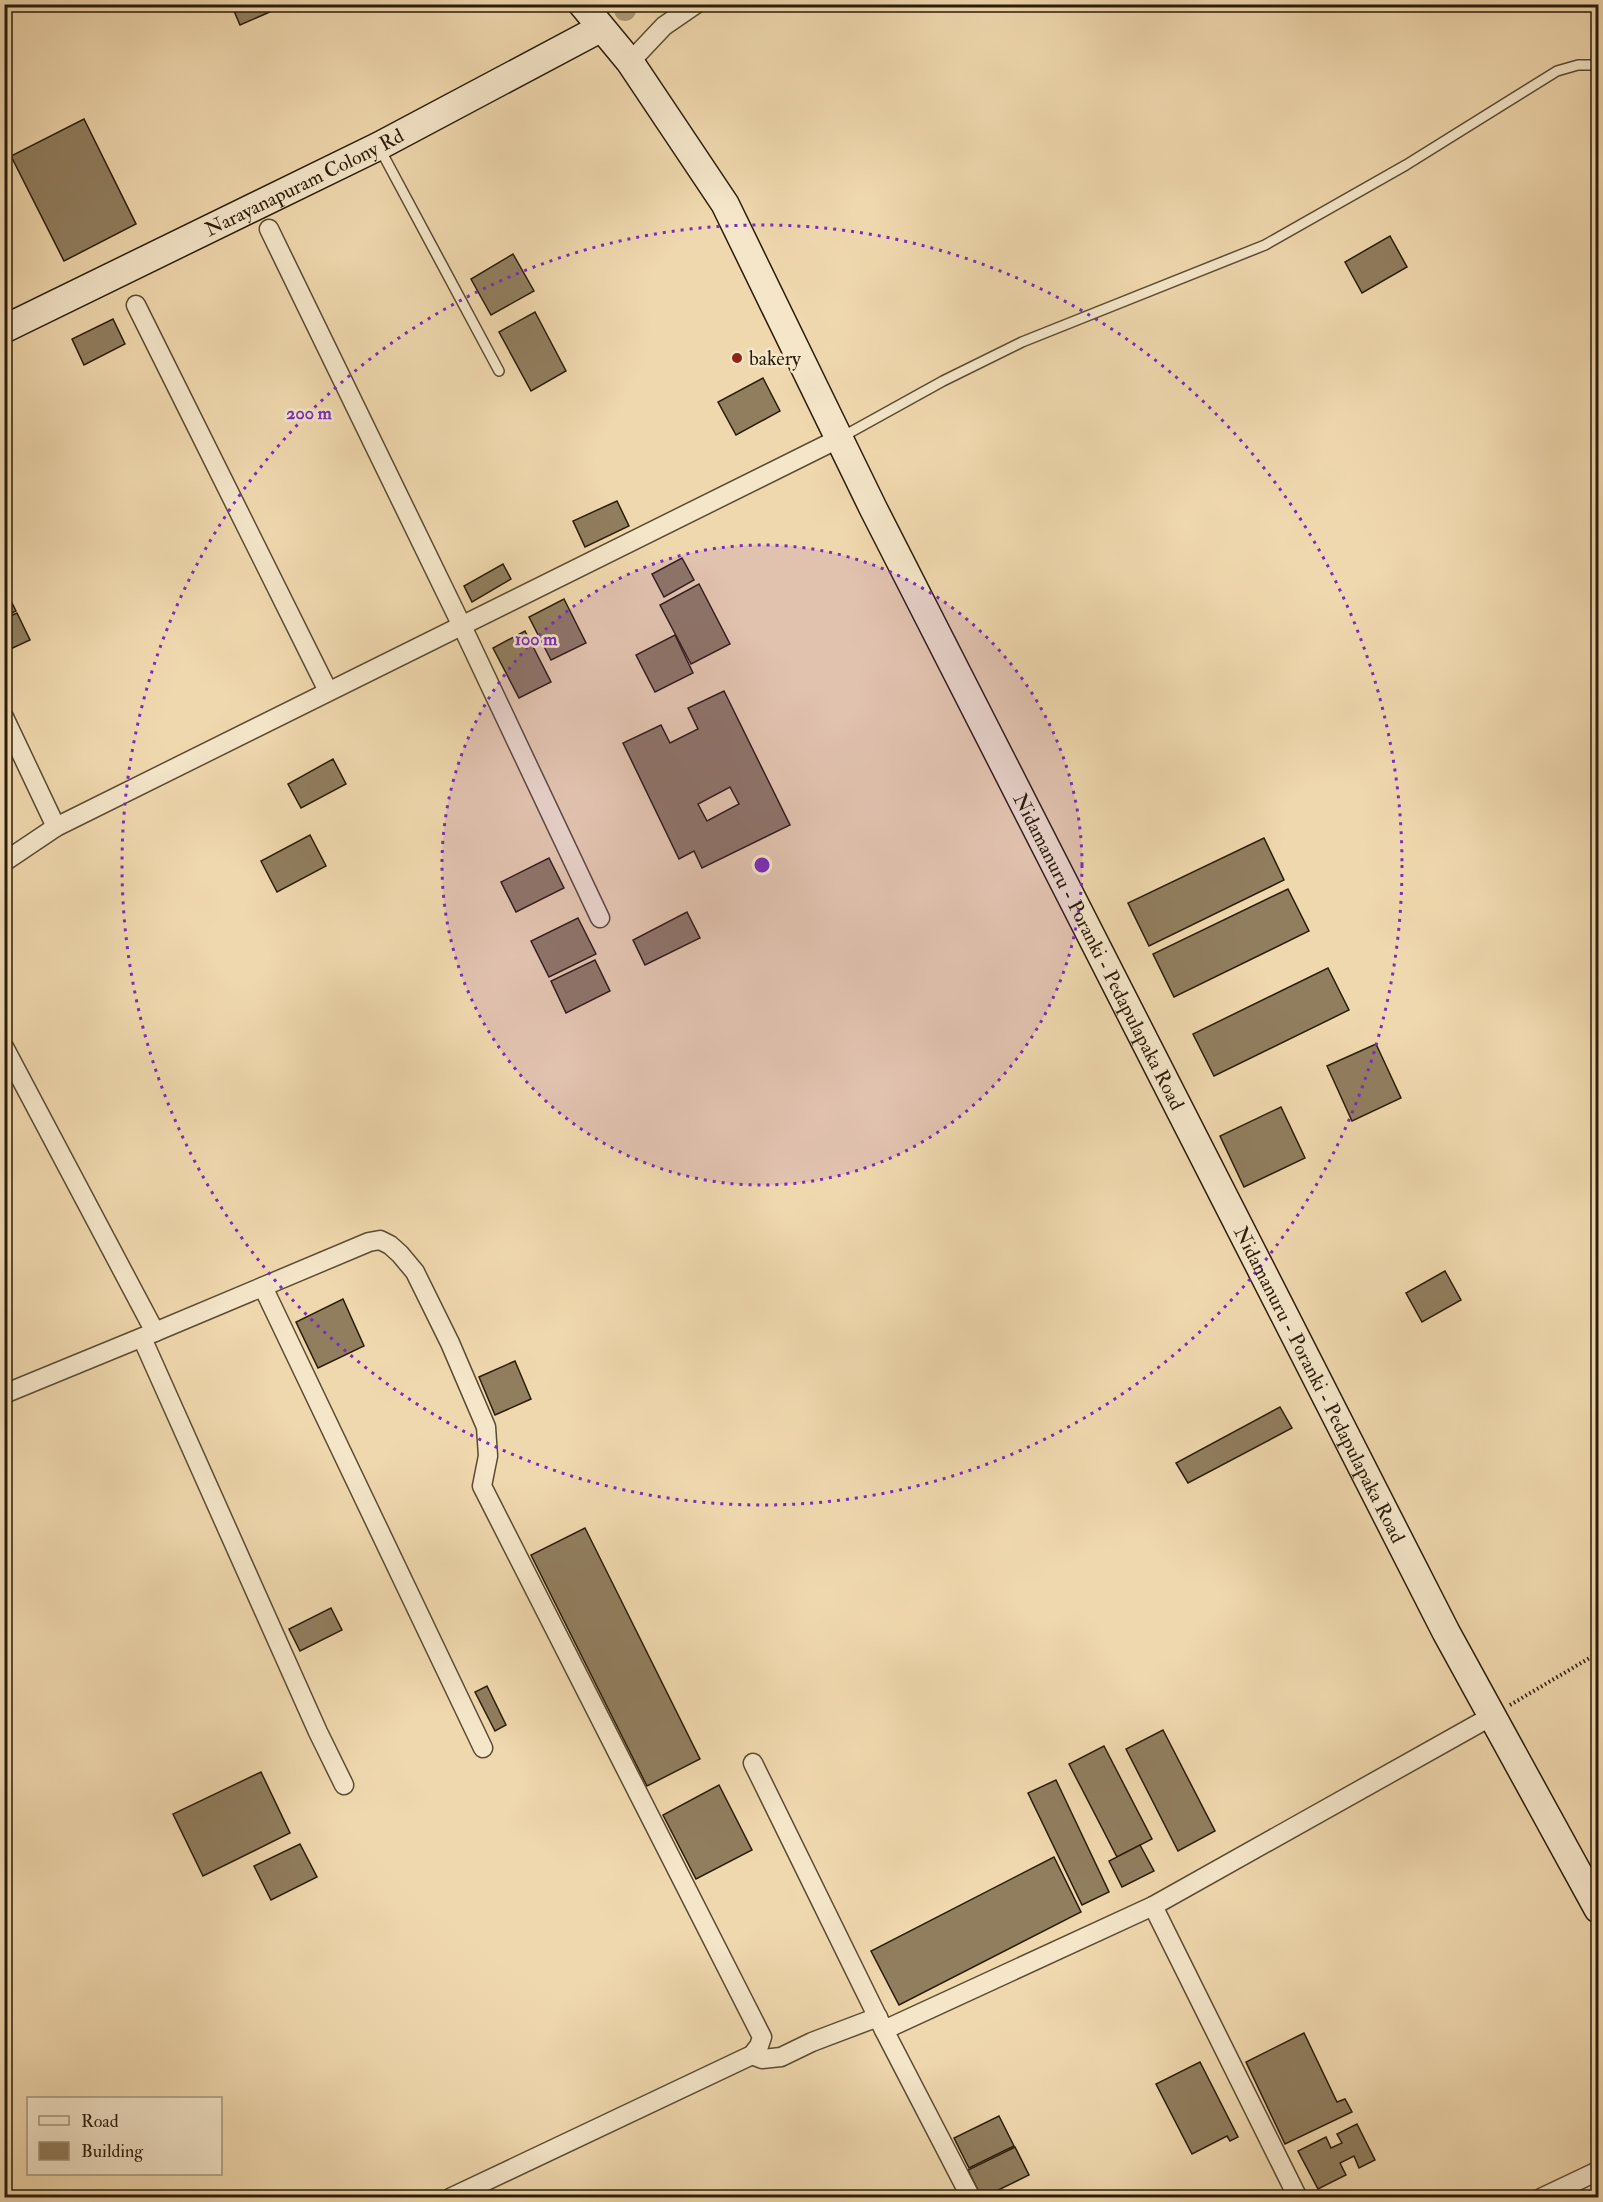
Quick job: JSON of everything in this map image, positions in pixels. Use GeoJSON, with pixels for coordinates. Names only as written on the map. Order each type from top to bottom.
{"type":"FeatureCollection","features":[{"type":"Feature","properties":{"kind":"main road","name":"Nidamanuru - Poranki - Pedapulapaka Road"},"geometry":{"type":"LineString","coordinates":[[582,4],[630,62],[725,204],[838,439],[1446,1632],[1599,1909]]}},
{"type":"Feature","properties":{"kind":"main road","name":"Narayanapuram Colony Rd"},"geometry":{"type":"LineString","coordinates":[[4,329],[379,146],[601,28]]}},
{"type":"Feature","properties":{"kind":"street"},"geometry":{"type":"LineString","coordinates":[[630,62],[664,26],[696,4]]}},
{"type":"Feature","properties":{"kind":"street"},"geometry":{"type":"LineString","coordinates":[[268,229],[461,624],[600,918]]}},
{"type":"Feature","properties":{"kind":"street"},"geometry":{"type":"LineString","coordinates":[[136,305],[328,691]]}},
{"type":"Feature","properties":{"kind":"street"},"geometry":{"type":"LineString","coordinates":[[4,862],[56,827],[461,624],[838,439]]}},
{"type":"Feature","properties":{"kind":"street"},"geometry":{"type":"LineString","coordinates":[[4,717],[56,827]]}},
{"type":"Feature","properties":{"kind":"street"},"geometry":{"type":"LineString","coordinates":[[4,1047],[149,1335],[318,1732],[344,1785]]}},
{"type":"Feature","properties":{"kind":"street"},"geometry":{"type":"LineString","coordinates":[[4,1394],[369,1242],[380,1240],[390,1245],[415,1272],[450,1343],[486,1427],[488,1456],[482,1486],[762,2037],[752,2055],[450,2198]]}},
{"type":"Feature","properties":{"kind":"street"},"geometry":{"type":"LineString","coordinates":[[263,1287],[483,1748]]}},
{"type":"Feature","properties":{"kind":"street"},"geometry":{"type":"LineString","coordinates":[[752,2055],[762,2059],[781,2057],[812,2042],[881,2024],[1153,1906],[1492,1716]]}},
{"type":"Feature","properties":{"kind":"street"},"geometry":{"type":"LineString","coordinates":[[753,1762],[881,2024],[971,2198]]}},
{"type":"Feature","properties":{"kind":"street"},"geometry":{"type":"LineString","coordinates":[[1153,1906],[1298,2198]]}},
{"type":"Feature","properties":{"kind":"street"},"geometry":{"type":"LineString","coordinates":[[1542,2198],[1565,2192],[1599,2170]]}},
{"type":"Feature","properties":{"kind":"lane"},"geometry":{"type":"LineString","coordinates":[[838,439],[943,381],[1022,342],[1265,245],[1406,165],[1557,71],[1578,65],[1599,65]]}},
{"type":"Feature","properties":{"kind":"lane"},"geometry":{"type":"LineString","coordinates":[[379,146],[499,371]]}},
{"type":"Feature","properties":{"kind":"path"},"geometry":{"type":"LineString","coordinates":[[1492,1716],[1599,1653]]}},
{"type":"Feature","properties":{"kind":"building"},"geometry":{"type":"Polygon","coordinates":[[[231,4],[288,4],[240,25],[231,4]]]}},
{"type":"Feature","properties":{"kind":"building"},"geometry":{"type":"Polygon","coordinates":[[[84,119],[136,224],[64,261],[11,156],[84,119]]]}},
{"type":"Feature","properties":{"kind":"building"},"geometry":{"type":"Polygon","coordinates":[[[1390,236],[1407,267],[1362,293],[1345,262],[1390,236]]]}},
{"type":"Feature","properties":{"kind":"building"},"geometry":{"type":"Polygon","coordinates":[[[513,254],[534,291],[491,315],[471,279],[513,254]]]}},
{"type":"Feature","properties":{"kind":"building"},"geometry":{"type":"Polygon","coordinates":[[[535,312],[566,371],[531,391],[499,332],[535,312]]]}},
{"type":"Feature","properties":{"kind":"building"},"geometry":{"type":"Polygon","coordinates":[[[113,319],[125,344],[84,365],[72,339],[113,319]]]}},
{"type":"Feature","properties":{"kind":"building"},"geometry":{"type":"Polygon","coordinates":[[[763,378],[780,411],[736,435],[718,402],[763,378]]]}},
{"type":"Feature","properties":{"kind":"building"},"geometry":{"type":"Polygon","coordinates":[[[617,501],[629,526],[585,547],[573,521],[617,501]]]}},
{"type":"Feature","properties":{"kind":"building"},"geometry":{"type":"Polygon","coordinates":[[[682,558],[694,580],[664,597],[652,574],[682,558]]]}},
{"type":"Feature","properties":{"kind":"building"},"geometry":{"type":"Polygon","coordinates":[[[503,564],[511,579],[472,602],[464,586],[503,564]]]}},
{"type":"Feature","properties":{"kind":"building"},"geometry":{"type":"Polygon","coordinates":[[[699,584],[730,644],[691,664],[660,605],[699,584]]]}},
{"type":"Feature","properties":{"kind":"building"},"geometry":{"type":"Polygon","coordinates":[[[4,587],[16,611],[4,617],[4,587]]]}},
{"type":"Feature","properties":{"kind":"building"},"geometry":{"type":"Polygon","coordinates":[[[564,599],[586,643],[551,660],[529,617],[564,599]]]}},
{"type":"Feature","properties":{"kind":"building"},"geometry":{"type":"Polygon","coordinates":[[[17,613],[30,640],[4,652],[4,619],[17,613]]]}},
{"type":"Feature","properties":{"kind":"building"},"geometry":{"type":"Polygon","coordinates":[[[525,631],[551,682],[519,698],[493,648],[525,631]]]}},
{"type":"Feature","properties":{"kind":"building"},"geometry":{"type":"Polygon","coordinates":[[[675,635],[693,673],[655,692],[636,655],[675,635]]]}},
{"type":"Feature","properties":{"kind":"building"},"geometry":{"type":"Polygon","coordinates":[[[724,691],[790,825],[702,868],[694,851],[679,859],[623,743],[661,725],[670,743],[698,729],[688,708],[724,691]],[[730,787],[698,804],[707,821],[739,804],[730,787]]]}},
{"type":"Feature","properties":{"kind":"building"},"geometry":{"type":"Polygon","coordinates":[[[333,759],[346,784],[301,808],[288,784],[333,759]]]}},
{"type":"Feature","properties":{"kind":"building"},"geometry":{"type":"Polygon","coordinates":[[[310,835],[326,866],[277,892],[261,861],[310,835]]]}},
{"type":"Feature","properties":{"kind":"building"},"geometry":{"type":"Polygon","coordinates":[[[1264,838],[1284,880],[1149,946],[1128,903],[1264,838]]]}},
{"type":"Feature","properties":{"kind":"building"},"geometry":{"type":"Polygon","coordinates":[[[549,858],[564,888],[516,912],[501,882],[549,858]]]}},
{"type":"Feature","properties":{"kind":"building"},"geometry":{"type":"Polygon","coordinates":[[[1288,889],[1309,931],[1174,997],[1153,954],[1288,889]]]}},
{"type":"Feature","properties":{"kind":"building"},"geometry":{"type":"Polygon","coordinates":[[[687,912],[700,938],[645,965],[633,940],[687,912]]]}},
{"type":"Feature","properties":{"kind":"building"},"geometry":{"type":"Polygon","coordinates":[[[578,918],[596,954],[549,977],[531,941],[578,918]]]}},
{"type":"Feature","properties":{"kind":"building"},"geometry":{"type":"Polygon","coordinates":[[[595,960],[610,991],[566,1013],[551,981],[595,960]]]}},
{"type":"Feature","properties":{"kind":"building"},"geometry":{"type":"Polygon","coordinates":[[[1328,968],[1349,1010],[1214,1076],[1193,1034],[1328,968]]]}},
{"type":"Feature","properties":{"kind":"building"},"geometry":{"type":"Polygon","coordinates":[[[1376,1044],[1401,1098],[1352,1121],[1327,1066],[1376,1044]]]}},
{"type":"Feature","properties":{"kind":"building"},"geometry":{"type":"Polygon","coordinates":[[[1281,1107],[1305,1158],[1244,1187],[1220,1136],[1281,1107]]]}},
{"type":"Feature","properties":{"kind":"building"},"geometry":{"type":"Polygon","coordinates":[[[1445,1271],[1461,1300],[1422,1322],[1406,1293],[1445,1271]]]}},
{"type":"Feature","properties":{"kind":"building"},"geometry":{"type":"Polygon","coordinates":[[[343,1299],[364,1346],[318,1368],[296,1322],[343,1299]]]}},
{"type":"Feature","properties":{"kind":"building"},"geometry":{"type":"Polygon","coordinates":[[[515,1361],[531,1399],[495,1415],[479,1377],[515,1361]]]}},
{"type":"Feature","properties":{"kind":"building"},"geometry":{"type":"Polygon","coordinates":[[[1280,1407],[1292,1428],[1188,1483],[1176,1463],[1280,1407]]]}},
{"type":"Feature","properties":{"kind":"building"},"geometry":{"type":"Polygon","coordinates":[[[585,1528],[700,1759],[647,1786],[531,1555],[585,1528]]]}},
{"type":"Feature","properties":{"kind":"building"},"geometry":{"type":"Polygon","coordinates":[[[331,1608],[342,1630],[300,1651],[289,1629],[331,1608]]]}},
{"type":"Feature","properties":{"kind":"building"},"geometry":{"type":"Polygon","coordinates":[[[487,1686],[506,1725],[495,1731],[475,1692],[487,1686]]]}},
{"type":"Feature","properties":{"kind":"building"},"geometry":{"type":"Polygon","coordinates":[[[1163,1730],[1215,1831],[1178,1851],[1126,1749],[1163,1730]]]}},
{"type":"Feature","properties":{"kind":"building"},"geometry":{"type":"Polygon","coordinates":[[[1104,1746],[1152,1839],[1117,1857],[1069,1764],[1104,1746]]]}},
{"type":"Feature","properties":{"kind":"building"},"geometry":{"type":"Polygon","coordinates":[[[261,1772],[290,1833],[203,1876],[173,1814],[261,1772]]]}},
{"type":"Feature","properties":{"kind":"building"},"geometry":{"type":"Polygon","coordinates":[[[1056,1780],[1109,1892],[1082,1905],[1028,1793],[1056,1780]]]}},
{"type":"Feature","properties":{"kind":"building"},"geometry":{"type":"Polygon","coordinates":[[[719,1785],[752,1850],[696,1879],[663,1815],[719,1785]]]}},
{"type":"Feature","properties":{"kind":"building"},"geometry":{"type":"Polygon","coordinates":[[[300,1844],[317,1877],[271,1900],[254,1866],[300,1844]]]}},
{"type":"Feature","properties":{"kind":"building"},"geometry":{"type":"Polygon","coordinates":[[[1140,1845],[1154,1871],[1122,1887],[1109,1861],[1140,1845]]]}},
{"type":"Feature","properties":{"kind":"building"},"geometry":{"type":"Polygon","coordinates":[[[1054,1857],[1081,1912],[899,2005],[871,1951],[1054,1857]]]}},
{"type":"Feature","properties":{"kind":"building"},"geometry":{"type":"Polygon","coordinates":[[[1304,2033],[1337,2102],[1345,2099],[1352,2112],[1285,2144],[1246,2062],[1304,2033]]]}},
{"type":"Feature","properties":{"kind":"building"},"geometry":{"type":"Polygon","coordinates":[[[1200,2062],[1238,2137],[1230,2141],[1227,2136],[1192,2154],[1156,2084],[1200,2062]]]}},
{"type":"Feature","properties":{"kind":"building"},"geometry":{"type":"Polygon","coordinates":[[[999,2116],[1014,2146],[969,2168],[954,2138],[999,2116]]]}},
{"type":"Feature","properties":{"kind":"building"},"geometry":{"type":"Polygon","coordinates":[[[1357,2124],[1375,2160],[1359,2168],[1354,2156],[1340,2163],[1346,2175],[1318,2189],[1298,2151],[1326,2137],[1331,2148],[1342,2143],[1337,2134],[1357,2124]]]}},
{"type":"Feature","properties":{"kind":"building"},"geometry":{"type":"Polygon","coordinates":[[[1015,2147],[1029,2175],[982,2198],[968,2170],[1015,2147]]]}},
{"type":"Feature","properties":{"kind":"waterway"},"geometry":{"type":"LineString","coordinates":[[625,10],[626,4]]}},
{"type":"Feature","properties":{"kind":"place","name":"bakery"},"geometry":{"type":"Point","coordinates":[737,358]}}]}
